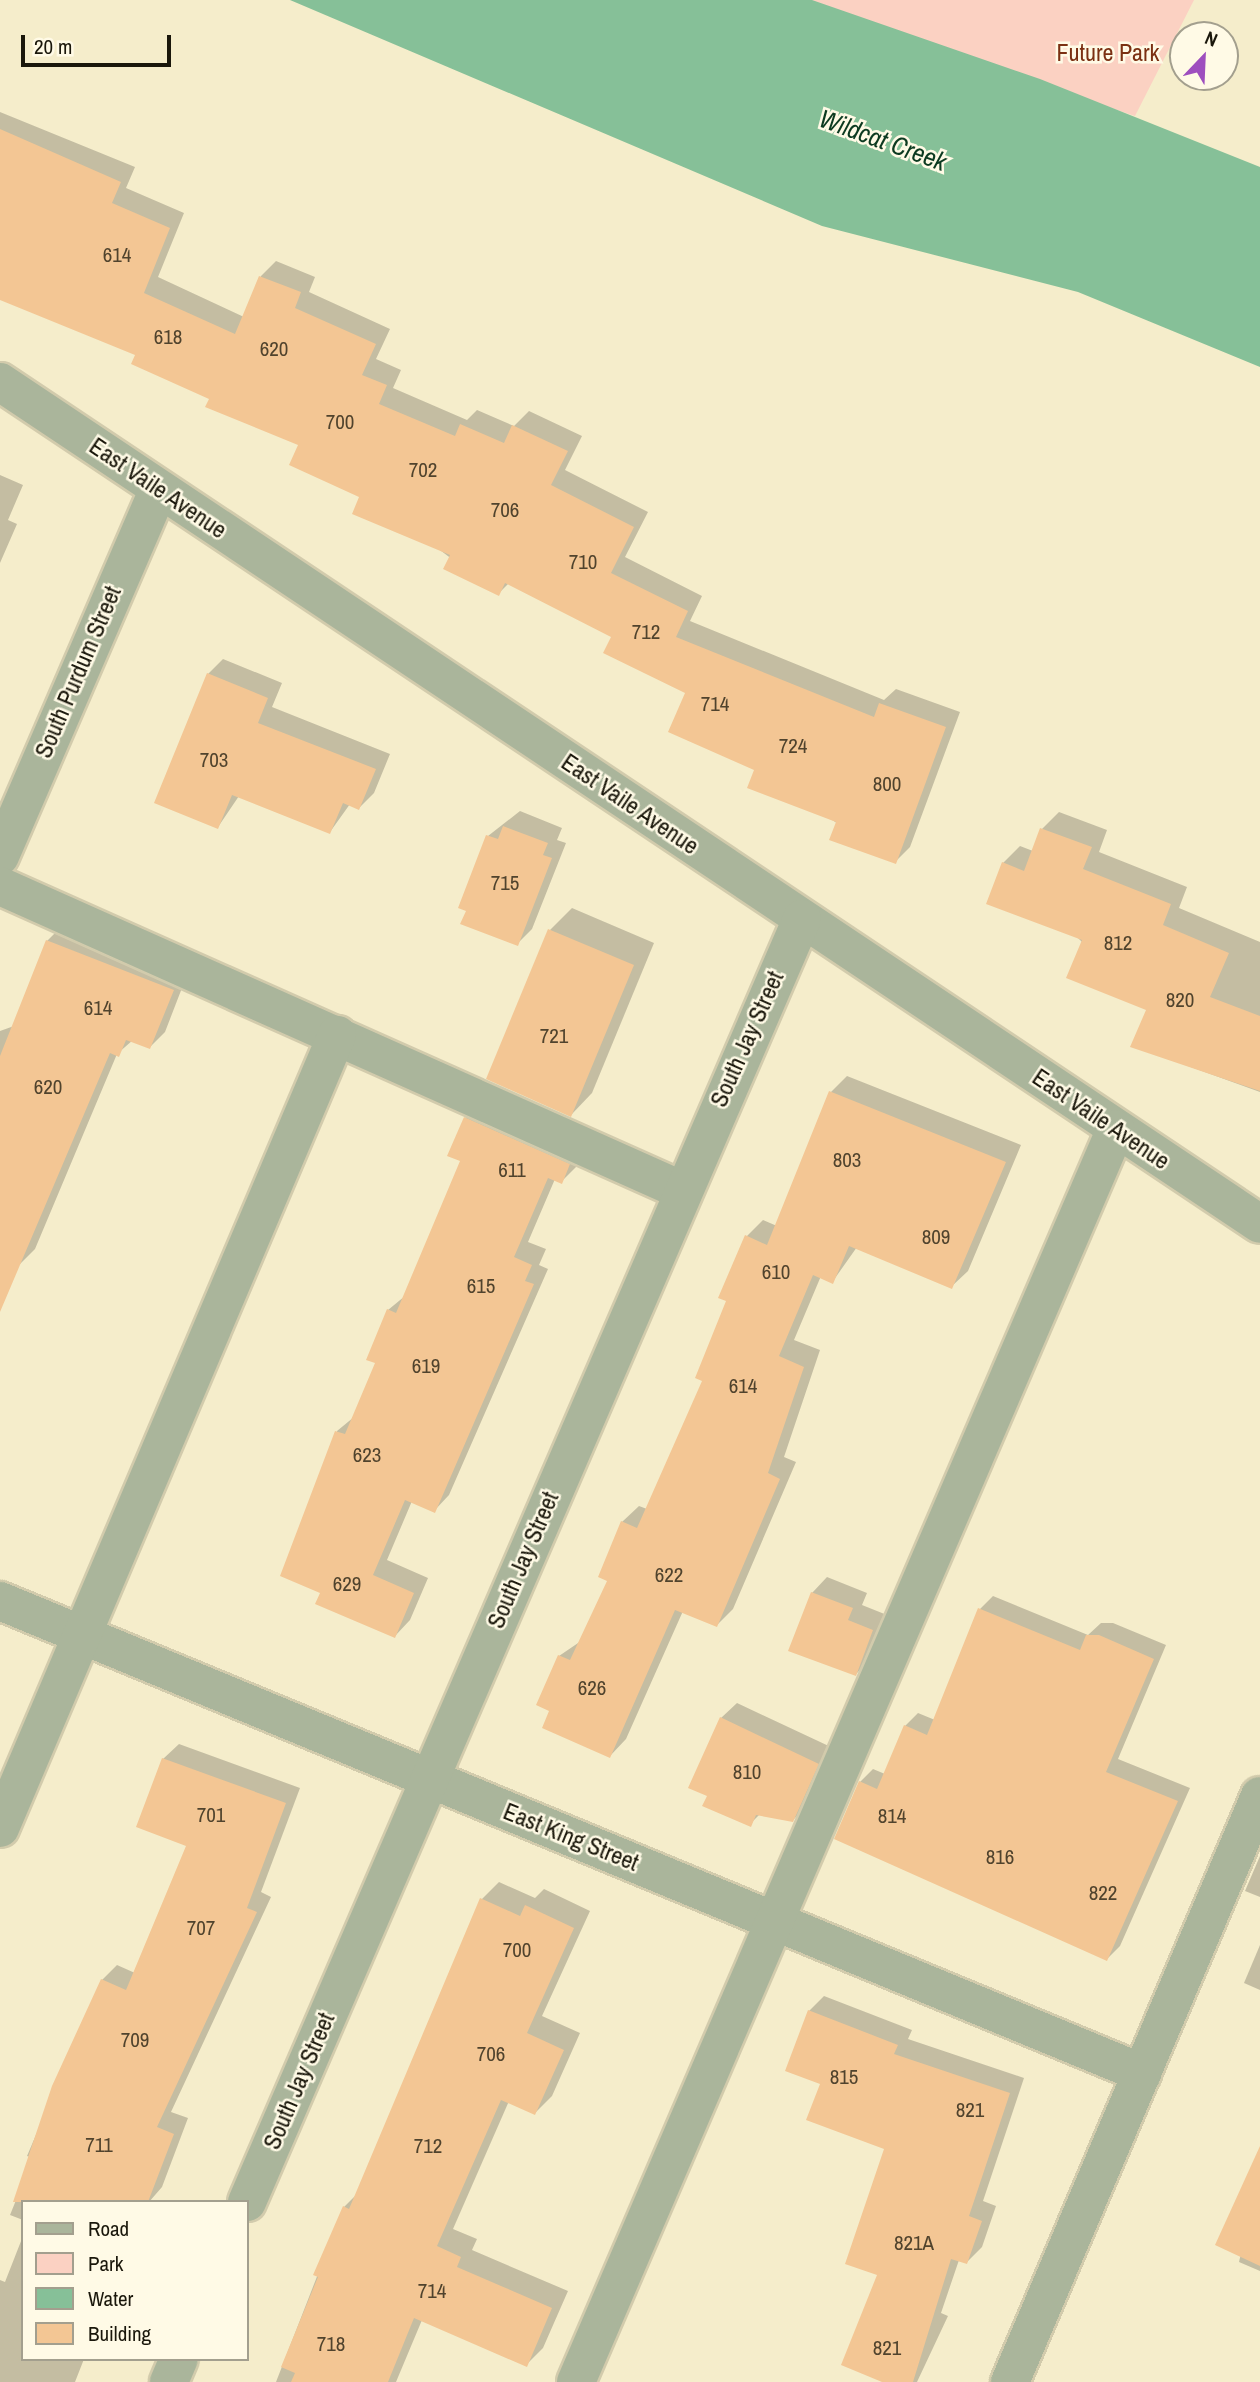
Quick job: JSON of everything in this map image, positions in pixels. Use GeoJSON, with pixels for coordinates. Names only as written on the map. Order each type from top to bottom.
{"type":"FeatureCollection","features":[{"type":"Feature","properties":{"kind":"street","name":"East Vaile Avenue"},"geometry":{"type":"LineString","coordinates":[[0,382],[1260,1224]]}},
{"type":"Feature","properties":{"kind":"street","name":"South Purdum Street"},"geometry":{"type":"LineString","coordinates":[[0,856],[159,489]]}},
{"type":"Feature","properties":{"kind":"street"},"geometry":{"type":"LineString","coordinates":[[0,886],[681,1190]]}},
{"type":"Feature","properties":{"kind":"street","name":"South Jay Street"},"geometry":{"type":"LineString","coordinates":[[248,2200],[681,1190],[802,919]]}},
{"type":"Feature","properties":{"kind":"street"},"geometry":{"type":"LineString","coordinates":[[0,1828],[84,1636],[337,1035]]}},
{"type":"Feature","properties":{"kind":"street"},"geometry":{"type":"LineString","coordinates":[[576,2382],[771,1920],[1116,1129]]}},
{"type":"Feature","properties":{"kind":"street","name":"East King Street"},"geometry":{"type":"LineString","coordinates":[[0,1601],[1142,2073]]}},
{"type":"Feature","properties":{"kind":"street"},"geometry":{"type":"LineString","coordinates":[[1010,2382],[1260,1796]]}},
{"type":"Feature","properties":{"kind":"street"},"geometry":{"type":"LineString","coordinates":[[169,2382],[178,2361]]}},
{"type":"Feature","properties":{"kind":"green space","name":"Future Park"},"geometry":{"type":"Polygon","coordinates":[[[790,0],[1194,0],[1183,21],[1169,21],[1169,49],[1135,116],[790,0]]]}},
{"type":"Feature","properties":{"kind":"water","name":"Wildcat Creek"},"geometry":{"type":"Polygon","coordinates":[[[290,0],[812,0],[1040,79],[1260,167],[1260,367],[1078,292],[822,226],[290,0]]]}},
{"type":"Feature","properties":{"kind":"building"},"geometry":{"type":"Polygon","coordinates":[[[0,129],[121,182],[112,203],[170,228],[144,293],[235,334],[259,276],[301,292],[295,308],[376,344],[362,375],[387,385],[379,404],[455,436],[460,424],[504,443],[512,425],[568,451],[551,485],[634,527],[611,573],[688,611],[676,637],[874,717],[879,703],[946,727],[896,864],[829,840],[836,822],[747,788],[754,770],[668,732],[685,693],[603,653],[611,637],[505,583],[499,596],[443,569],[450,555],[352,514],[359,497],[289,465],[298,445],[205,407],[209,399],[131,364],[135,355],[0,300],[0,129]]]}},
{"type":"Feature","properties":{"kind":"building"},"geometry":{"type":"Polygon","coordinates":[[[207,673],[268,698],[258,723],[376,769],[359,810],[343,803],[330,834],[232,795],[218,829],[154,803],[207,673]]]}},
{"type":"Feature","properties":{"kind":"building"},"geometry":{"type":"Polygon","coordinates":[[[503,826],[548,843],[543,855],[552,858],[518,946],[460,924],[466,911],[458,908],[486,835],[498,839],[503,826]]]}},
{"type":"Feature","properties":{"kind":"building"},"geometry":{"type":"Polygon","coordinates":[[[1040,828],[1092,847],[1083,869],[1171,904],[1163,925],[1229,953],[1210,997],[1260,1016],[1260,1091],[1130,1047],[1146,1010],[1066,978],[1082,940],[986,904],[1002,862],[1024,871],[1040,828]]]}},
{"type":"Feature","properties":{"kind":"building"},"geometry":{"type":"Polygon","coordinates":[[[548,929],[634,965],[571,1117],[486,1079],[548,929]]]}},
{"type":"Feature","properties":{"kind":"building"},"geometry":{"type":"Polygon","coordinates":[[[46,940],[174,990],[150,1049],[126,1040],[119,1057],[110,1053],[0,1312],[0,1056],[46,940]]]}},
{"type":"Feature","properties":{"kind":"building"},"geometry":{"type":"Polygon","coordinates":[[[829,1091],[1006,1162],[952,1289],[849,1246],[833,1284],[813,1275],[779,1356],[804,1367],[768,1473],[780,1479],[717,1627],[675,1610],[610,1758],[542,1728],[549,1711],[536,1705],[558,1655],[570,1660],[607,1581],[598,1577],[621,1521],[637,1528],[702,1381],[695,1378],[726,1301],[718,1298],[745,1235],[767,1245],[829,1091]]]}},
{"type":"Feature","properties":{"kind":"building"},"geometry":{"type":"Polygon","coordinates":[[[464,1117],[570,1164],[562,1184],[548,1178],[514,1257],[532,1265],[525,1281],[534,1284],[435,1513],[405,1500],[373,1575],[414,1593],[395,1638],[315,1604],[320,1593],[280,1576],[335,1431],[345,1434],[375,1363],[366,1360],[387,1309],[396,1313],[460,1161],[447,1156],[464,1117]]]}},
{"type":"Feature","properties":{"kind":"building"},"geometry":{"type":"Polygon","coordinates":[[[811,1592],[853,1608],[848,1620],[873,1630],[856,1676],[788,1651],[811,1592]]]}},
{"type":"Feature","properties":{"kind":"building"},"geometry":{"type":"Polygon","coordinates":[[[978,1608],[1080,1650],[1086,1635],[1099,1635],[1154,1659],[1106,1772],[1178,1801],[1107,1961],[834,1839],[859,1781],[877,1789],[904,1725],[927,1735],[978,1608]]]}},
{"type":"Feature","properties":{"kind":"building"},"geometry":{"type":"Polygon","coordinates":[[[720,1717],[819,1764],[793,1822],[756,1815],[751,1827],[702,1806],[707,1796],[688,1788],[720,1717]]]}},
{"type":"Feature","properties":{"kind":"building"},"geometry":{"type":"Polygon","coordinates":[[[162,1758],[286,1803],[247,1908],[257,1912],[157,2127],[174,2134],[149,2200],[13,2202],[52,2086],[101,1979],[126,1990],[186,1846],[136,1827],[162,1758]]]}},
{"type":"Feature","properties":{"kind":"building"},"geometry":{"type":"Polygon","coordinates":[[[480,1898],[520,1916],[525,1905],[574,1928],[527,2033],[564,2050],[535,2115],[501,2100],[437,2246],[461,2257],[457,2267],[552,2308],[527,2367],[414,2318],[388,2382],[291,2382],[295,2373],[281,2367],[318,2277],[313,2275],[343,2206],[349,2209],[480,1898]]]}},
{"type":"Feature","properties":{"kind":"building"},"geometry":{"type":"Polygon","coordinates":[[[808,2010],[898,2045],[894,2054],[1010,2093],[969,2216],[982,2221],[967,2264],[951,2259],[913,2382],[882,2382],[841,2365],[877,2275],[845,2264],[884,2149],[806,2120],[820,2084],[785,2071],[808,2010]]]}},
{"type":"Feature","properties":{"kind":"building"},"geometry":{"type":"Polygon","coordinates":[[[1260,2146],[1260,2266],[1215,2245],[1260,2146]]]}}]}
